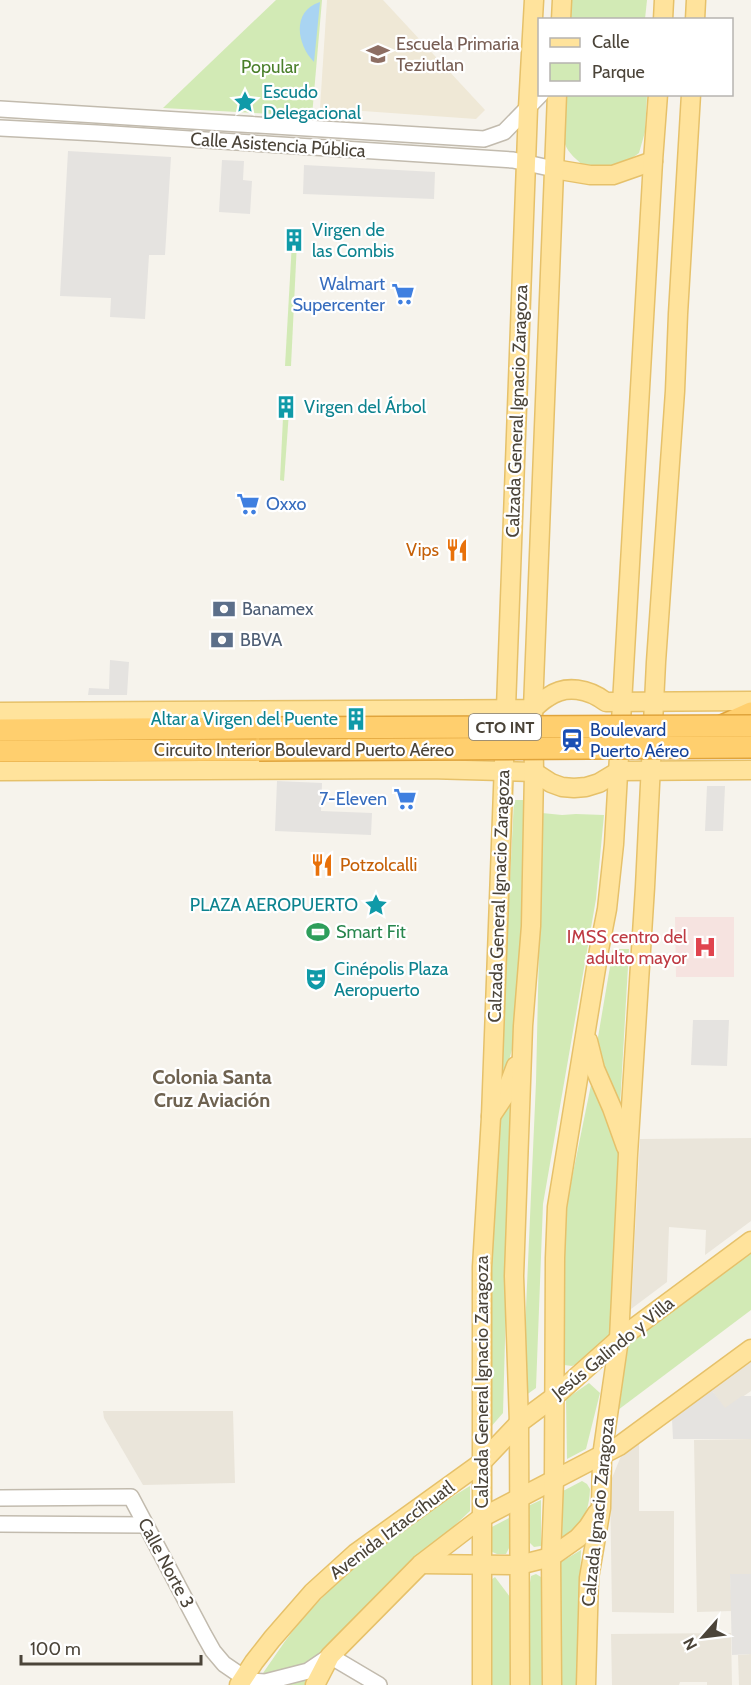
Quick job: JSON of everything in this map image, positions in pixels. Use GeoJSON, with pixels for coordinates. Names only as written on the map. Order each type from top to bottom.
{"type":"FeatureCollection","features":[{"type":"Feature","properties":{"kind":"highway"},"geometry":{"type":"LineString","coordinates":[[722,726],[751,713]]}},
{"type":"Feature","properties":{"kind":"highway","name":"Circuito Interior Boulevard Puerto Aéreo"},"geometry":{"type":"LineString","coordinates":[[0,730],[751,726]]}},
{"type":"Feature","properties":{"kind":"highway","name":"Circuito Interior Boulevard Puerto Aéreo"},"geometry":{"type":"LineString","coordinates":[[0,751],[751,747]]}},
{"type":"Feature","properties":{"kind":"main road","name":"Calzada General Ignacio Zaragoza"},"geometry":{"type":"LineString","coordinates":[[482,1685],[482,1266],[491,1117],[528,108],[534,0]]}},
{"type":"Feature","properties":{"kind":"main road"},"geometry":{"type":"LineString","coordinates":[[561,18],[562,0]]}},
{"type":"Feature","properties":{"kind":"main road"},"geometry":{"type":"LineString","coordinates":[[663,18],[664,0]]}},
{"type":"Feature","properties":{"kind":"main road"},"geometry":{"type":"LineString","coordinates":[[695,18],[696,0]]}},
{"type":"Feature","properties":{"kind":"main road","name":"Calzada General Ignacio Zaragoza"},"geometry":{"type":"LineString","coordinates":[[520,1685],[519,1423],[514,1276],[523,1026],[531,926],[533,709],[557,96]]}},
{"type":"Feature","properties":{"kind":"main road"},"geometry":{"type":"LineString","coordinates":[[552,1685],[551,1557],[557,1207],[610,888],[619,771],[658,96]]}},
{"type":"Feature","properties":{"kind":"main road"},"geometry":{"type":"LineString","coordinates":[[619,1340],[663,542],[675,391],[691,96]]}},
{"type":"Feature","properties":{"kind":"main road"},"geometry":{"type":"LineString","coordinates":[[554,169],[590,175],[614,175],[653,161]]}},
{"type":"Feature","properties":{"kind":"main road","name":"CTO INT"},"geometry":{"type":"LineString","coordinates":[[0,712],[533,709],[548,696],[570,689],[589,692],[606,702],[751,701]]}},
{"type":"Feature","properties":{"kind":"main road"},"geometry":{"type":"LineString","coordinates":[[426,711],[439,730],[441,744],[438,759],[429,769]]}},
{"type":"Feature","properties":{"kind":"main road"},"geometry":{"type":"LineString","coordinates":[[0,771],[429,769],[504,771],[534,772],[551,783],[574,788],[599,783],[619,771],[751,770]]}},
{"type":"Feature","properties":{"kind":"main road"},"geometry":{"type":"LineString","coordinates":[[586,1024],[591,1058],[628,1154]]}},
{"type":"Feature","properties":{"kind":"main road"},"geometry":{"type":"LineString","coordinates":[[491,1117],[505,1095],[515,1071],[523,1026]]}},
{"type":"Feature","properties":{"kind":"main road","name":"Jesús Galindo y Villa"},"geometry":{"type":"LineString","coordinates":[[481,1463],[519,1423],[554,1397],[619,1340],[751,1241]]}},
{"type":"Feature","properties":{"kind":"main road","name":"Calzada Ignacio Zaragoza"},"geometry":{"type":"LineString","coordinates":[[586,1685],[589,1578],[601,1508],[602,1456],[619,1340]]}},
{"type":"Feature","properties":{"kind":"main road"},"geometry":{"type":"LineString","coordinates":[[315,1685],[330,1656],[421,1564],[481,1518],[619,1446],[751,1349]]}},
{"type":"Feature","properties":{"kind":"main road","name":"Avenida Iztaccíhuatl"},"geometry":{"type":"LineString","coordinates":[[241,1681],[272,1639],[313,1592],[356,1553],[481,1463]]}},
{"type":"Feature","properties":{"kind":"main road"},"geometry":{"type":"LineString","coordinates":[[421,1564],[519,1565],[551,1557],[578,1538],[601,1508]]}},
{"type":"Feature","properties":{"kind":"street","name":"Calle Asistencia Pública"},"geometry":{"type":"LineString","coordinates":[[0,109],[484,139],[504,132],[539,96]]}},
{"type":"Feature","properties":{"kind":"street","name":"Calle Asistencia Pública"},"geometry":{"type":"LineString","coordinates":[[0,128],[513,160],[554,169]]}},
{"type":"Feature","properties":{"kind":"street","name":"Calle Norte 3"},"geometry":{"type":"LineString","coordinates":[[0,1498],[131,1497],[213,1651],[241,1681],[265,1683],[286,1678],[308,1671],[330,1656]]}},
{"type":"Feature","properties":{"kind":"street"},"geometry":{"type":"LineString","coordinates":[[0,1524],[145,1525]]}},
{"type":"Feature","properties":{"kind":"street"},"geometry":{"type":"LineString","coordinates":[[330,1656],[379,1685]]}},
{"type":"Feature","properties":{"kind":"shaded area","name":"Escuela Primaria Teziutlan"},"geometry":{"type":"Polygon","coordinates":[[[327,0],[383,0],[485,110],[476,119],[320,108],[327,0]]]}},
{"type":"Feature","properties":{"kind":"shaded area"},"geometry":{"type":"Polygon","coordinates":[[[68,151],[171,157],[165,255],[149,255],[145,319],[110,317],[111,298],[60,296],[68,151]]]}},
{"type":"Feature","properties":{"kind":"shaded area"},"geometry":{"type":"Polygon","coordinates":[[[222,160],[244,161],[243,180],[252,181],[250,214],[219,212],[222,160]]]}},
{"type":"Feature","properties":{"kind":"shaded area"},"geometry":{"type":"Polygon","coordinates":[[[304,165],[435,172],[434,199],[303,194],[304,165]]]}},
{"type":"Feature","properties":{"kind":"shaded area"},"geometry":{"type":"Polygon","coordinates":[[[110,660],[129,662],[127,695],[88,695],[89,688],[109,689],[110,660]]]}},
{"type":"Feature","properties":{"kind":"shaded area"},"geometry":{"type":"Polygon","coordinates":[[[277,781],[322,783],[321,811],[372,813],[371,835],[275,831],[277,781]]]}},
{"type":"Feature","properties":{"kind":"shaded area"},"geometry":{"type":"Polygon","coordinates":[[[707,786],[725,786],[723,831],[705,831],[707,786]]]}},
{"type":"Feature","properties":{"kind":"shaded area","name":"IMSS centro del adulto mayor"},"geometry":{"type":"Polygon","coordinates":[[[675,917],[734,917],[734,977],[676,977],[675,917]]]}},
{"type":"Feature","properties":{"kind":"shaded area"},"geometry":{"type":"Polygon","coordinates":[[[693,1020],[729,1020],[727,1066],[691,1065],[693,1020]]]}},
{"type":"Feature","properties":{"kind":"shaded area"},"geometry":{"type":"Polygon","coordinates":[[[751,1138],[751,1221],[705,1255],[706,1230],[669,1227],[667,1282],[631,1309],[640,1139],[751,1138]]]}},
{"type":"Feature","properties":{"kind":"shaded area"},"geometry":{"type":"Polygon","coordinates":[[[751,1361],[751,1391],[725,1409],[711,1389],[751,1361]]]}},
{"type":"Feature","properties":{"kind":"shaded area"},"geometry":{"type":"Polygon","coordinates":[[[711,1389],[725,1408],[742,1396],[751,1396],[751,1439],[673,1439],[672,1419],[711,1389]]]}},
{"type":"Feature","properties":{"kind":"shaded area"},"geometry":{"type":"Polygon","coordinates":[[[103,1411],[233,1411],[235,1483],[143,1485],[104,1418],[103,1411]]]}},
{"type":"Feature","properties":{"kind":"shaded area"},"geometry":{"type":"Polygon","coordinates":[[[751,1439],[751,1574],[730,1575],[732,1611],[697,1612],[694,1440],[751,1439]]]}},
{"type":"Feature","properties":{"kind":"shaded area"},"geometry":{"type":"Polygon","coordinates":[[[639,1442],[639,1511],[674,1511],[674,1613],[612,1612],[610,1483],[621,1456],[639,1442]]]}},
{"type":"Feature","properties":{"kind":"shaded area"},"geometry":{"type":"Polygon","coordinates":[[[730,1574],[751,1574],[751,1654],[732,1655],[730,1574]]]}},
{"type":"Feature","properties":{"kind":"shaded area"},"geometry":{"type":"Polygon","coordinates":[[[731,1633],[732,1685],[680,1682],[679,1685],[612,1685],[611,1634],[731,1633]]]}},
{"type":"Feature","properties":{"kind":"shaded area"},"geometry":{"type":"Polygon","coordinates":[[[751,1654],[751,1685],[739,1685],[738,1655],[751,1654]]]}},
{"type":"Feature","properties":{"kind":"green space","name":"Popular"},"geometry":{"type":"Polygon","coordinates":[[[276,0],[322,0],[312,116],[163,108],[276,0]]]}},
{"type":"Feature","properties":{"kind":"green space"},"geometry":{"type":"Polygon","coordinates":[[[571,0],[647,0],[645,18],[570,18],[571,0]]]}},
{"type":"Feature","properties":{"kind":"green space"},"geometry":{"type":"Polygon","coordinates":[[[566,96],[647,96],[645,132],[639,153],[621,166],[584,166],[568,150],[563,126],[566,96]]]}},
{"type":"Feature","properties":{"kind":"green space"},"geometry":{"type":"Polygon","coordinates":[[[292,242],[297,242],[291,366],[285,366],[292,242]]]}},
{"type":"Feature","properties":{"kind":"green space"},"geometry":{"type":"Polygon","coordinates":[[[284,397],[290,398],[284,481],[280,480],[284,397]]]}},
{"type":"Feature","properties":{"kind":"green space"},"geometry":{"type":"Polygon","coordinates":[[[514,800],[528,800],[517,1032],[504,1078],[500,1078],[514,800]]]}},
{"type":"Feature","properties":{"kind":"green space"},"geometry":{"type":"Polygon","coordinates":[[[542,813],[604,815],[596,899],[543,1204],[536,1388],[522,1398],[536,1082],[542,813]]]}},
{"type":"Feature","properties":{"kind":"green space"},"geometry":{"type":"Polygon","coordinates":[[[613,949],[629,949],[620,1106],[600,1059],[597,1043],[613,949]]]}},
{"type":"Feature","properties":{"kind":"green space"},"geometry":{"type":"Polygon","coordinates":[[[594,1070],[619,1142],[620,1180],[610,1335],[581,1362],[572,1366],[564,1365],[563,1355],[564,1217],[594,1070]]]}},
{"type":"Feature","properties":{"kind":"green space"},"geometry":{"type":"Polygon","coordinates":[[[512,1086],[503,1413],[489,1429],[490,1134],[512,1086]]]}},
{"type":"Feature","properties":{"kind":"green space"},"geometry":{"type":"Polygon","coordinates":[[[751,1245],[751,1310],[606,1419],[615,1348],[751,1245]]]}},
{"type":"Feature","properties":{"kind":"green space"},"geometry":{"type":"Polygon","coordinates":[[[589,1383],[600,1393],[586,1449],[567,1459],[566,1399],[589,1383]]]}},
{"type":"Feature","properties":{"kind":"green space"},"geometry":{"type":"Polygon","coordinates":[[[582,1481],[590,1489],[586,1512],[575,1528],[562,1539],[563,1491],[582,1481]]]}},
{"type":"Feature","properties":{"kind":"green space"},"geometry":{"type":"Polygon","coordinates":[[[470,1486],[470,1511],[337,1636],[308,1685],[255,1685],[295,1628],[334,1586],[376,1550],[422,1516],[470,1486]]]}},
{"type":"Feature","properties":{"kind":"green space"},"geometry":{"type":"Polygon","coordinates":[[[541,1500],[541,1546],[534,1547],[530,1543],[528,1506],[541,1500]]]}},
{"type":"Feature","properties":{"kind":"green space"},"geometry":{"type":"Polygon","coordinates":[[[509,1518],[509,1548],[506,1554],[490,1551],[488,1529],[509,1518]]]}},
{"type":"Feature","properties":{"kind":"green space"},"geometry":{"type":"Polygon","coordinates":[[[581,1550],[578,1685],[561,1685],[561,1562],[581,1550]]]}},
{"type":"Feature","properties":{"kind":"green space"},"geometry":{"type":"Polygon","coordinates":[[[536,1574],[541,1577],[542,1588],[543,1685],[529,1685],[529,1589],[531,1576],[536,1574]]]}},
{"type":"Feature","properties":{"kind":"green space"},"geometry":{"type":"Polygon","coordinates":[[[495,1577],[510,1597],[511,1685],[492,1685],[491,1580],[495,1577]]]}},
{"type":"Feature","properties":{"kind":"water"},"geometry":{"type":"Polygon","coordinates":[[[320,2],[314,62],[304,47],[300,29],[304,13],[311,6],[320,2]]]}},
{"type":"Feature","properties":{"kind":"place","name":"Escuela Primaria Teziutlan"},"geometry":{"type":"Point","coordinates":[378,54]}},
{"type":"Feature","properties":{"kind":"place","name":"Escudo Delegacional"},"geometry":{"type":"Point","coordinates":[245,102]}},
{"type":"Feature","properties":{"kind":"place","name":"Virgen de las Combis"},"geometry":{"type":"Point","coordinates":[294,240]}},
{"type":"Feature","properties":{"kind":"place","name":"Walmart Supercenter"},"geometry":{"type":"Point","coordinates":[403,294]}},
{"type":"Feature","properties":{"kind":"place","name":"Virgen del Árbol"},"geometry":{"type":"Point","coordinates":[286,407]}},
{"type":"Feature","properties":{"kind":"place","name":"Oxxo"},"geometry":{"type":"Point","coordinates":[248,504]}},
{"type":"Feature","properties":{"kind":"place","name":"Vips"},"geometry":{"type":"Point","coordinates":[457,550]}},
{"type":"Feature","properties":{"kind":"place","name":"Banamex"},"geometry":{"type":"Point","coordinates":[224,609]}},
{"type":"Feature","properties":{"kind":"place","name":"BBVA"},"geometry":{"type":"Point","coordinates":[222,640]}},
{"type":"Feature","properties":{"kind":"place","name":"Altar a Virgen del Puente"},"geometry":{"type":"Point","coordinates":[356,719]}},
{"type":"Feature","properties":{"kind":"place","name":"Boulevard Puerto Aéreo"},"geometry":{"type":"Point","coordinates":[572,740]}},
{"type":"Feature","properties":{"kind":"place","name":"7-Eleven"},"geometry":{"type":"Point","coordinates":[405,799]}},
{"type":"Feature","properties":{"kind":"place","name":"Potzolcalli"},"geometry":{"type":"Point","coordinates":[322,865]}},
{"type":"Feature","properties":{"kind":"place","name":"PLAZA AEROPUERTO"},"geometry":{"type":"Point","coordinates":[376,905]}},
{"type":"Feature","properties":{"kind":"place","name":"Smart Fit"},"geometry":{"type":"Point","coordinates":[318,932]}},
{"type":"Feature","properties":{"kind":"place","name":"IMSS centro del adulto mayor"},"geometry":{"type":"Point","coordinates":[705,947]}},
{"type":"Feature","properties":{"kind":"place","name":"Cinépolis Plaza Aeropuerto"},"geometry":{"type":"Point","coordinates":[316,979]}},
{"type":"Feature","properties":{"kind":"district","name":"Colonia Santa Cruz Aviación"},"geometry":{"type":"Point","coordinates":[212,1088]}}]}
